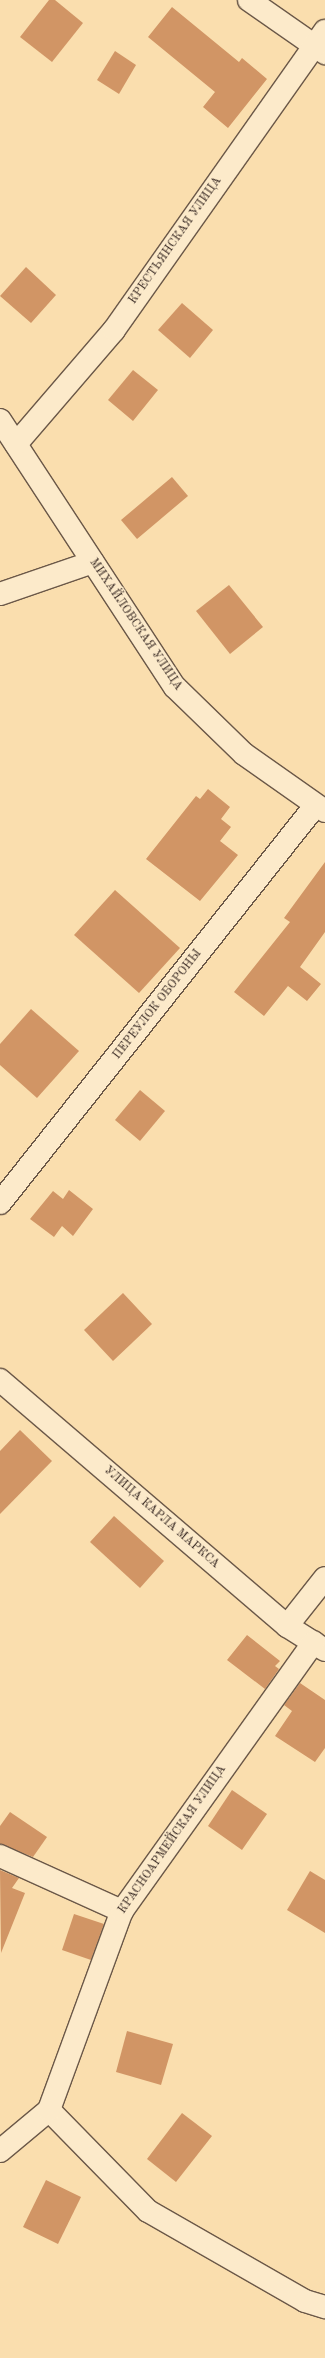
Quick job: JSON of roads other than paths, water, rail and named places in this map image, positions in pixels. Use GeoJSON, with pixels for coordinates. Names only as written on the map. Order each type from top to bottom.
{"type":"FeatureCollection","features":[{"type":"Feature","properties":{"kind":"street"},"geometry":{"type":"LineString","coordinates":[[249,0],[321,43]]}},
{"type":"Feature","properties":{"kind":"street","name":"КРЕСТЬЯНСКАЯ УЛИЦА"},"geometry":{"type":"LineString","coordinates":[[16,444],[114,330],[321,43]]}},
{"type":"Feature","properties":{"kind":"street","name":"МИХАЙЛОВСКАЯ УЛИЦА"},"geometry":{"type":"LineString","coordinates":[[0,420],[175,687],[244,754],[320,809]]}},
{"type":"Feature","properties":{"kind":"street"},"geometry":{"type":"LineString","coordinates":[[0,594],[92,562]]}},
{"type":"Feature","properties":{"kind":"street","name":"ПЕРЕУЛОК ОБОРОНЫ"},"geometry":{"type":"LineString","coordinates":[[0,1204],[320,809]]}},
{"type":"Feature","properties":{"kind":"street","name":"УЛИЦА КАРЛА МАРКСА"},"geometry":{"type":"LineString","coordinates":[[0,1380],[287,1626],[319,1646]]}},
{"type":"Feature","properties":{"kind":"street"},"geometry":{"type":"LineString","coordinates":[[287,1626],[325,1578]]}},
{"type":"Feature","properties":{"kind":"street","name":"КРАСНОАРМЕЙСКАЯ УЛИЦА"},"geometry":{"type":"LineString","coordinates":[[0,2151],[49,2110],[122,1911],[319,1646]]}},
{"type":"Feature","properties":{"kind":"street"},"geometry":{"type":"LineString","coordinates":[[0,1856],[122,1911]]}},
{"type":"Feature","properties":{"kind":"street"},"geometry":{"type":"LineString","coordinates":[[49,2110],[148,2211],[305,2301],[325,2307]]}}]}
